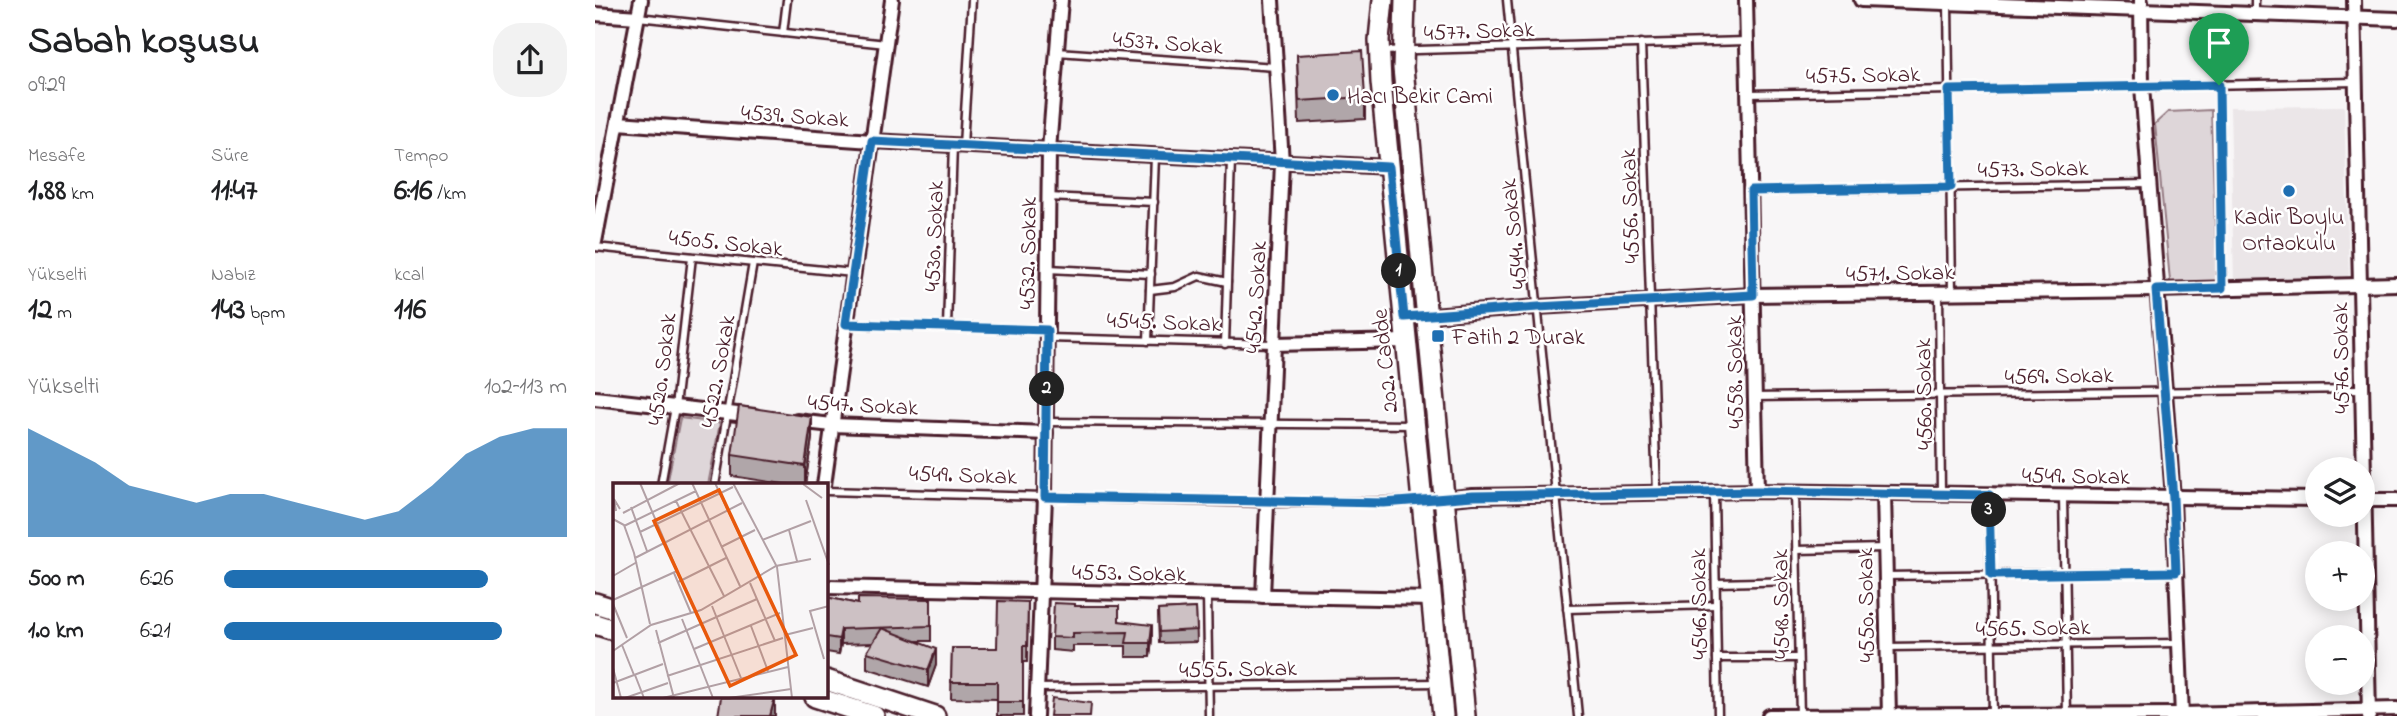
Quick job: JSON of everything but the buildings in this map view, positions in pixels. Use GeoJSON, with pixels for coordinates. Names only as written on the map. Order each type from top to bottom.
{"type":"FeatureCollection","features":[{"type":"Feature","properties":{"kind":"main road","name":"202. Cadde"},"geometry":{"type":"LineString","coordinates":[[1383,0],[1380,51],[1389,167],[1443,716]]}},
{"type":"Feature","properties":{"kind":"main road","name":"202. Cadde"},"geometry":{"type":"LineString","coordinates":[[1405,0],[1402,50],[1465,716]]}},
{"type":"Feature","properties":{"kind":"main road"},"geometry":{"type":"LineString","coordinates":[[595,603],[613,609]]}},
{"type":"Feature","properties":{"kind":"main road"},"geometry":{"type":"LineString","coordinates":[[595,624],[613,630]]}},
{"type":"Feature","properties":{"kind":"main road"},"geometry":{"type":"LineString","coordinates":[[821,698],[874,716]]}},
{"type":"Feature","properties":{"kind":"main road"},"geometry":{"type":"LineString","coordinates":[[821,698],[935,716]]}},
{"type":"Feature","properties":{"kind":"street"},"geometry":{"type":"LineString","coordinates":[[595,245],[641,0]]}},
{"type":"Feature","properties":{"kind":"street"},"geometry":{"type":"LineString","coordinates":[[824,483],[892,0]]}},
{"type":"Feature","properties":{"kind":"street","name":"4532. Sokak"},"geometry":{"type":"LineString","coordinates":[[1036,716],[1045,497],[1049,150],[1061,0]]}},
{"type":"Feature","properties":{"kind":"street","name":"4542. Sokak"},"geometry":{"type":"LineString","coordinates":[[1263,596],[1282,163],[1272,0]]}},
{"type":"Feature","properties":{"kind":"street","name":"4558. Sokak"},"geometry":{"type":"LineString","coordinates":[[1746,0],[1758,491]]}},
{"type":"Feature","properties":{"kind":"street"},"geometry":{"type":"LineString","coordinates":[[1861,0],[2255,7],[2397,19]]}},
{"type":"Feature","properties":{"kind":"street","name":"4576. Sokak"},"geometry":{"type":"LineString","coordinates":[[2354,0],[2363,457]]}},
{"type":"Feature","properties":{"kind":"street"},"geometry":{"type":"LineString","coordinates":[[2141,5],[2142,86],[2173,498],[2182,715]]}},
{"type":"Feature","properties":{"kind":"street"},"geometry":{"type":"LineString","coordinates":[[595,14],[638,17]]}},
{"type":"Feature","properties":{"kind":"street","name":"4539. Sokak"},"geometry":{"type":"LineString","coordinates":[[618,122],[872,141],[1389,167]]}},
{"type":"Feature","properties":{"kind":"street","name":"4571. Sokak"},"geometry":{"type":"LineString","coordinates":[[1404,317],[1753,295],[2397,284]]}},
{"type":"Feature","properties":{"kind":"street","name":"4545. Sokak"},"geometry":{"type":"LineString","coordinates":[[1274,344],[1406,341]]}},
{"type":"Feature","properties":{"kind":"street","name":"4547. Sokak"},"geometry":{"type":"LineString","coordinates":[[595,398],[832,425],[1046,427]]}},
{"type":"Feature","properties":{"kind":"street","name":"4549. Sokak"},"geometry":{"type":"LineString","coordinates":[[1422,501],[1758,491],[2305,499]]}},
{"type":"Feature","properties":{"kind":"street","name":"4550. Sokak"},"geometry":{"type":"LineString","coordinates":[[1884,493],[1889,716]]}},
{"type":"Feature","properties":{"kind":"street"},"geometry":{"type":"LineString","coordinates":[[2375,500],[2397,500]]}},
{"type":"Feature","properties":{"kind":"street","name":"4576. Sokak"},"geometry":{"type":"LineString","coordinates":[[2364,527],[2369,713]]}},
{"type":"Feature","properties":{"kind":"street","name":"4553. Sokak"},"geometry":{"type":"LineString","coordinates":[[828,587],[1431,599]]}},
{"type":"Feature","properties":{"kind":"street"},"geometry":{"type":"LineString","coordinates":[[1769,716],[2369,713],[2397,709]]}},
{"type":"Feature","properties":{"kind":"lane"},"geometry":{"type":"LineString","coordinates":[[783,33],[787,0]]}},
{"type":"Feature","properties":{"kind":"lane","name":"4530. Sokak"},"geometry":{"type":"LineString","coordinates":[[947,327],[958,146],[972,0]]}},
{"type":"Feature","properties":{"kind":"lane","name":"4544. Sokak"},"geometry":{"type":"LineString","coordinates":[[1507,0],[1578,716]]}},
{"type":"Feature","properties":{"kind":"lane","name":"4560. Sokak"},"geometry":{"type":"LineString","coordinates":[[1941,494],[1940,394],[1951,187],[1948,3]]}},
{"type":"Feature","properties":{"kind":"lane"},"geometry":{"type":"LineString","coordinates":[[638,17],[886,44]]}},
{"type":"Feature","properties":{"kind":"lane","name":"4577. Sokak"},"geometry":{"type":"LineString","coordinates":[[1380,51],[1747,40]]}},
{"type":"Feature","properties":{"kind":"lane","name":"4556. Sokak"},"geometry":{"type":"LineString","coordinates":[[1641,44],[1657,493]]}},
{"type":"Feature","properties":{"kind":"lane","name":"4537. Sokak"},"geometry":{"type":"LineString","coordinates":[[1057,52],[1276,67]]}},
{"type":"Feature","properties":{"kind":"lane","name":"4575. Sokak"},"geometry":{"type":"LineString","coordinates":[[1748,94],[2355,82]]}},
{"type":"Feature","properties":{"kind":"lane"},"geometry":{"type":"LineString","coordinates":[[2219,85],[2222,288]]}},
{"type":"Feature","properties":{"kind":"lane"},"geometry":{"type":"LineString","coordinates":[[1148,341],[1155,156]]}},
{"type":"Feature","properties":{"kind":"lane"},"geometry":{"type":"LineString","coordinates":[[1225,344],[1231,160]]}},
{"type":"Feature","properties":{"kind":"lane","name":"4573. Sokak"},"geometry":{"type":"LineString","coordinates":[[1751,191],[2148,184]]}},
{"type":"Feature","properties":{"kind":"lane"},"geometry":{"type":"LineString","coordinates":[[1048,197],[1154,202]]}},
{"type":"Feature","properties":{"kind":"lane","name":"4505. Sokak"},"geometry":{"type":"LineString","coordinates":[[595,245],[853,273]]}},
{"type":"Feature","properties":{"kind":"lane","name":"4520. Sokak"},"geometry":{"type":"LineString","coordinates":[[661,483],[675,407],[692,257]]}},
{"type":"Feature","properties":{"kind":"lane","name":"4522. Sokak"},"geometry":{"type":"LineString","coordinates":[[715,483],[753,263]]}},
{"type":"Feature","properties":{"kind":"lane"},"geometry":{"type":"LineString","coordinates":[[1048,269],[1151,274]]}},
{"type":"Feature","properties":{"kind":"lane"},"geometry":{"type":"LineString","coordinates":[[1150,290],[1175,287],[1199,276],[1227,282]]}},
{"type":"Feature","properties":{"kind":"lane","name":"4545. Sokak"},"geometry":{"type":"LineString","coordinates":[[846,324],[947,327],[1148,341],[1274,344]]}},
{"type":"Feature","properties":{"kind":"lane","name":"4569. Sokak"},"geometry":{"type":"LineString","coordinates":[[1755,397],[2362,389]]}},
{"type":"Feature","properties":{"kind":"lane","name":"4547. Sokak"},"geometry":{"type":"LineString","coordinates":[[1046,427],[1415,425]]}},
{"type":"Feature","properties":{"kind":"lane","name":"4549. Sokak"},"geometry":{"type":"LineString","coordinates":[[828,491],[1267,503],[1422,501]]}},
{"type":"Feature","properties":{"kind":"lane","name":"4546. Sokak"},"geometry":{"type":"LineString","coordinates":[[1714,492],[1718,716]]}},
{"type":"Feature","properties":{"kind":"lane","name":"4548. Sokak"},"geometry":{"type":"LineString","coordinates":[[1795,492],[1800,716]]}},
{"type":"Feature","properties":{"kind":"lane"},"geometry":{"type":"LineString","coordinates":[[1989,495],[1993,715]]}},
{"type":"Feature","properties":{"kind":"lane"},"geometry":{"type":"LineString","coordinates":[[2063,496],[2067,715]]}},
{"type":"Feature","properties":{"kind":"lane"},"geometry":{"type":"LineString","coordinates":[[1796,550],[1885,548]]}},
{"type":"Feature","properties":{"kind":"lane"},"geometry":{"type":"LineString","coordinates":[[1886,576],[2176,572]]}},
{"type":"Feature","properties":{"kind":"lane"},"geometry":{"type":"LineString","coordinates":[[1716,583],[1797,582]]}},
{"type":"Feature","properties":{"kind":"lane"},"geometry":{"type":"LineString","coordinates":[[1207,595],[1209,716]]}},
{"type":"Feature","properties":{"kind":"lane"},"geometry":{"type":"LineString","coordinates":[[1567,609],[1716,605]]}},
{"type":"Feature","properties":{"kind":"lane","name":"4565. Sokak"},"geometry":{"type":"LineString","coordinates":[[1887,647],[2179,643]]}},
{"type":"Feature","properties":{"kind":"lane"},"geometry":{"type":"LineString","coordinates":[[1717,658],[1798,658]]}},
{"type":"Feature","properties":{"kind":"lane","name":"4555. Sokak"},"geometry":{"type":"LineString","coordinates":[[1037,688],[1440,683]]}},
{"type":"Feature","properties":{"kind":"shaded area","name":"Kadir Boylu Ortaokulu"},"geometry":{"type":"Polygon","coordinates":[[[2344,106],[2349,275],[2340,285],[2234,284],[2230,107],[2344,106]]]}},
{"type":"Feature","properties":{"kind":"shaded area"},"geometry":{"type":"Polygon","coordinates":[[[2211,110],[2217,284],[2171,291],[2155,124],[2168,112],[2211,110]]]}},
{"type":"Feature","properties":{"kind":"shaded area"},"geometry":{"type":"Polygon","coordinates":[[[680,418],[720,423],[708,483],[667,483],[680,418]]]}},
{"type":"Feature","properties":{"kind":"place","name":"Hacı Bekir Cami"},"geometry":{"type":"Point","coordinates":[1333,95]}},
{"type":"Feature","properties":{"kind":"place","name":"Kadir Boylu Ortaokulu"},"geometry":{"type":"Point","coordinates":[2289,191]}},
{"type":"Feature","properties":{"kind":"place","name":"Fatih 2 Durak"},"geometry":{"type":"Point","coordinates":[1438,336]}},
{"type":"Feature","properties":{"kind":"route"},"geometry":{"type":"LineString","coordinates":[[2219,85],[2222,288],[2156,290],[2173,498],[2176,572],[1991,575],[1989,495],[1758,491],[1473,496],[1384,503],[1045,497],[1047,330],[846,324],[872,141],[1389,167],[1404,317],[1753,295],[1751,191],[1951,187],[1949,90],[2219,85]]}}]}
